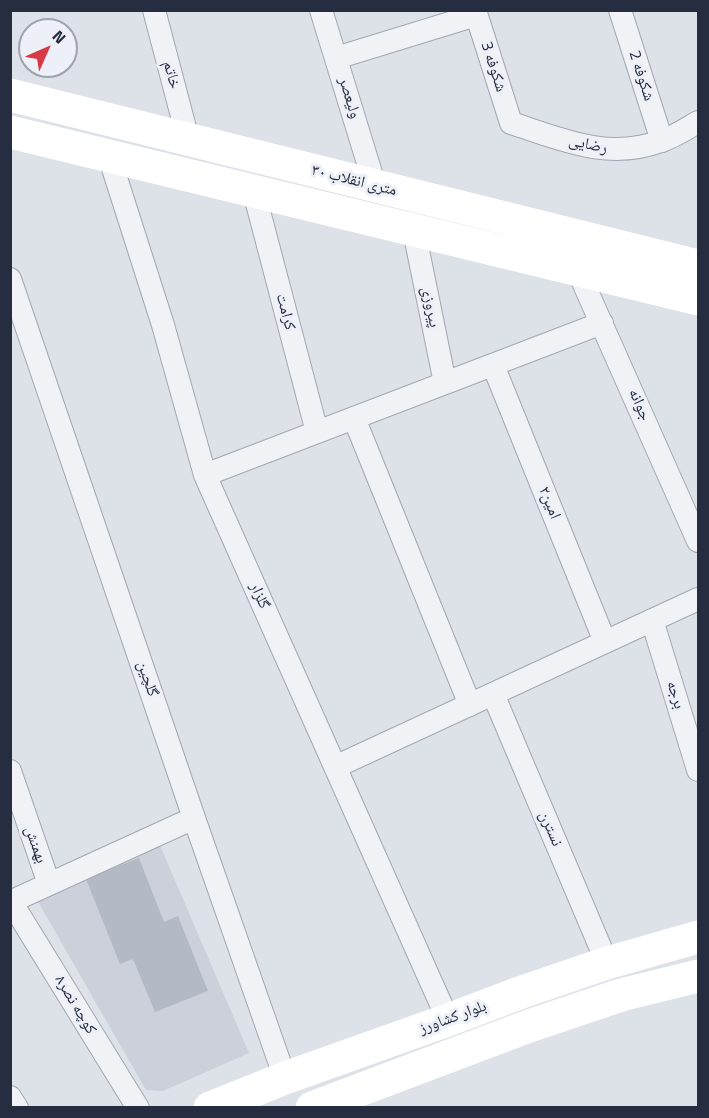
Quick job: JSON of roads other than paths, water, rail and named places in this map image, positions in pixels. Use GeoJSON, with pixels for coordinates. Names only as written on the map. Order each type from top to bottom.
{"type":"FeatureCollection","features":[{"type":"Feature","properties":{"kind":"main road","name":"۳۰ متری انقلاب"},"geometry":{"type":"LineString","coordinates":[[10,95],[699,266]]}},
{"type":"Feature","properties":{"kind":"main road","name":"۳۰ متری انقلاب"},"geometry":{"type":"LineString","coordinates":[[10,132],[699,299]]}},
{"type":"Feature","properties":{"kind":"main road","name":"بلوار کشاورز"},"geometry":{"type":"LineString","coordinates":[[210,1107],[522,992],[607,963],[699,937]]}},
{"type":"Feature","properties":{"kind":"main road","name":"بلوار کشاورز"},"geometry":{"type":"LineString","coordinates":[[312,1107],[529,1026],[621,995],[699,976]]}},
{"type":"Feature","properties":{"kind":"street","name":"خاتم"},"geometry":{"type":"LineString","coordinates":[[154,10],[188,139]]}},
{"type":"Feature","properties":{"kind":"street","name":"ولیعصر"},"geometry":{"type":"LineString","coordinates":[[321,10],[375,186]]}},
{"type":"Feature","properties":{"kind":"street","name":"شکوفه 2"},"geometry":{"type":"LineString","coordinates":[[620,10],[662,141]]}},
{"type":"Feature","properties":{"kind":"street"},"geometry":{"type":"LineString","coordinates":[[336,58],[476,13]]}},
{"type":"Feature","properties":{"kind":"street","name":"شکوفه 3"},"geometry":{"type":"LineString","coordinates":[[476,13],[510,123]]}},
{"type":"Feature","properties":{"kind":"street","name":"رضایی"},"geometry":{"type":"LineString","coordinates":[[510,123],[598,148],[616,150],[662,141],[699,122]]}},
{"type":"Feature","properties":{"kind":"street","name":"گلزار"},"geometry":{"type":"LineString","coordinates":[[109,156],[163,325],[206,475],[448,1020]]}},
{"type":"Feature","properties":{"kind":"street","name":"کرامت"},"geometry":{"type":"LineString","coordinates":[[254,192],[317,432]]}},
{"type":"Feature","properties":{"kind":"street","name":"پیروزی"},"geometry":{"type":"LineString","coordinates":[[414,231],[445,383]]}},
{"type":"Feature","properties":{"kind":"street","name":"جوانه"},"geometry":{"type":"LineString","coordinates":[[578,271],[699,541]]}},
{"type":"Feature","properties":{"kind":"street","name":"گلچین"},"geometry":{"type":"LineString","coordinates":[[10,279],[285,1078]]}},
{"type":"Feature","properties":{"kind":"street"},"geometry":{"type":"LineString","coordinates":[[206,475],[602,323]]}},
{"type":"Feature","properties":{"kind":"street","name":"امین۲"},"geometry":{"type":"LineString","coordinates":[[493,365],[605,642]]}},
{"type":"Feature","properties":{"kind":"street"},"geometry":{"type":"LineString","coordinates":[[354,418],[471,705]]}},
{"type":"Feature","properties":{"kind":"street"},"geometry":{"type":"LineString","coordinates":[[335,767],[699,599]]}},
{"type":"Feature","properties":{"kind":"street","name":"برجه"},"geometry":{"type":"LineString","coordinates":[[652,620],[699,770]]}},
{"type":"Feature","properties":{"kind":"street","name":"نسترن"},"geometry":{"type":"LineString","coordinates":[[493,694],[607,963]]}},
{"type":"Feature","properties":{"kind":"street","name":"بهمنش"},"geometry":{"type":"LineString","coordinates":[[10,771],[49,885]]}},
{"type":"Feature","properties":{"kind":"street"},"geometry":{"type":"LineString","coordinates":[[11,901],[194,818]]}},
{"type":"Feature","properties":{"kind":"street","name":"کوچه نصر۸"},"geometry":{"type":"LineString","coordinates":[[11,901],[138,1107]]}},
{"type":"Feature","properties":{"kind":"street"},"geometry":{"type":"LineString","coordinates":[[10,1097],[16,1107]]}}]}
